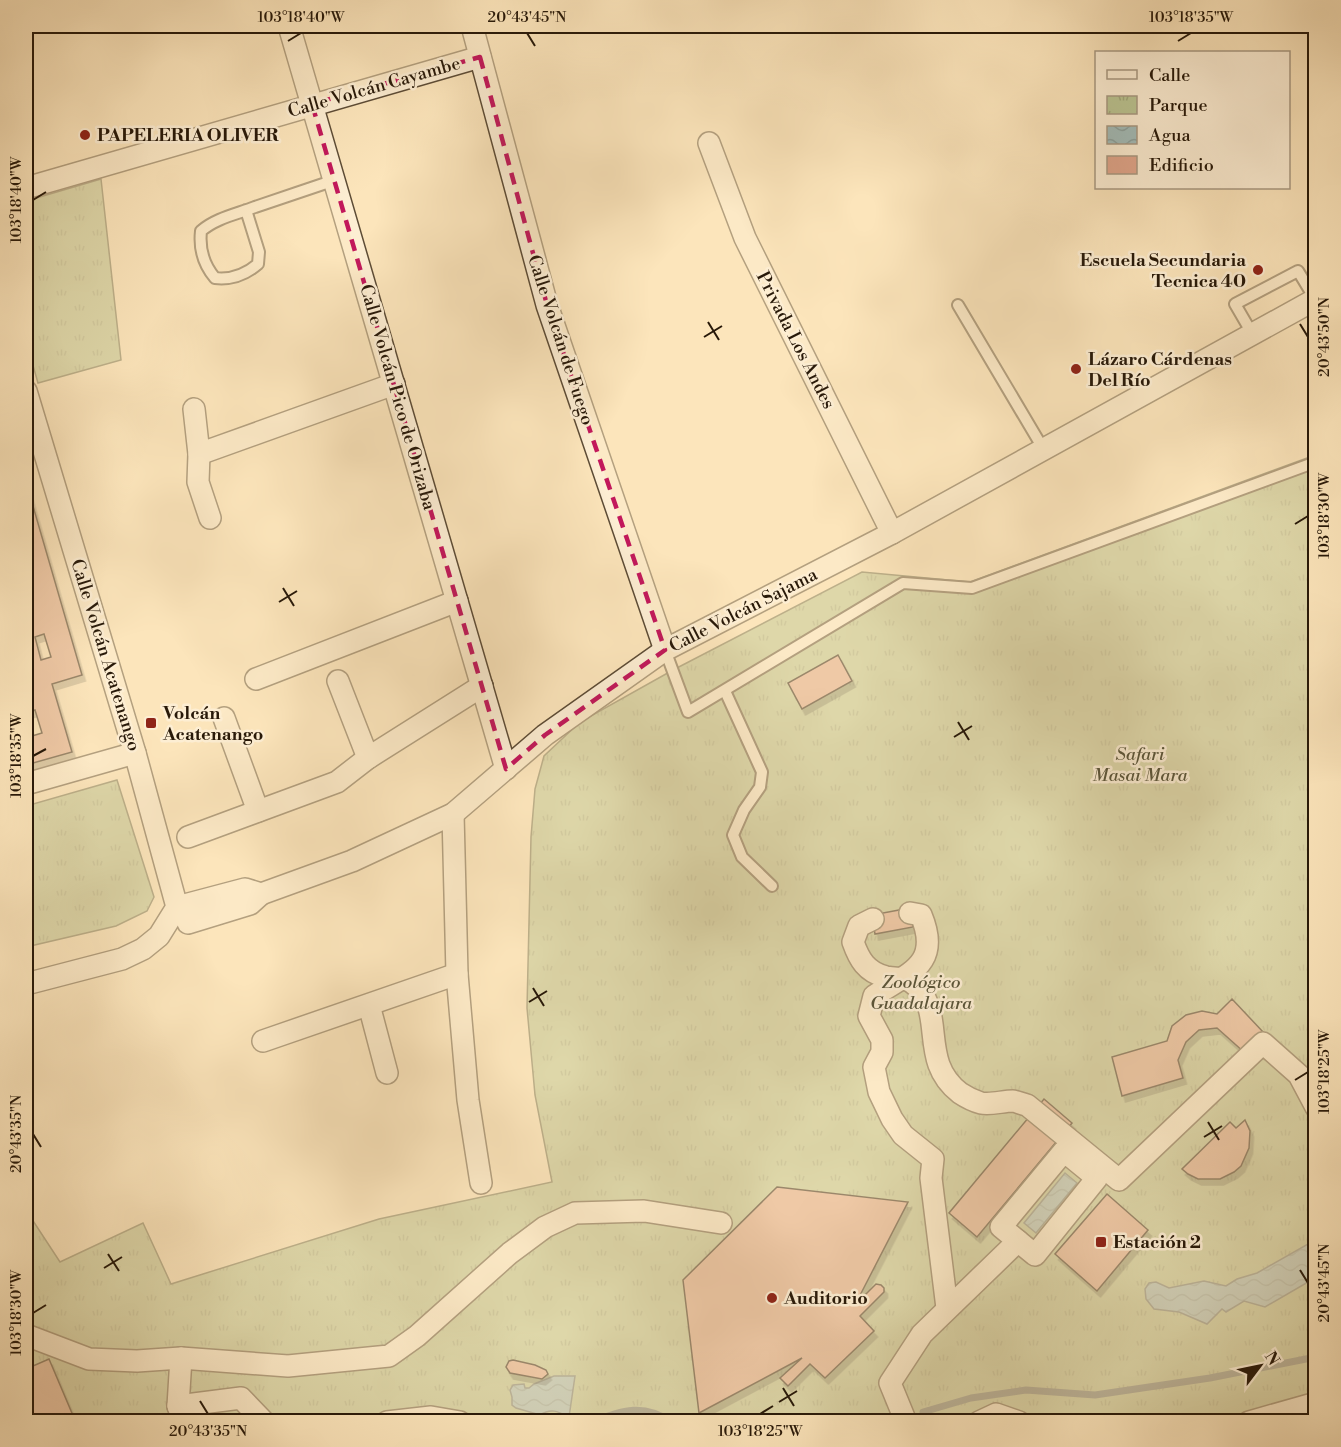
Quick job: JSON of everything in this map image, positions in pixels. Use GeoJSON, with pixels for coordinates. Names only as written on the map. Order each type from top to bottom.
{"type":"FeatureCollection","features":[{"type":"Feature","properties":{"kind":"street","name":"Calle Volcán Pico de Orizaba"},"geometry":{"type":"LineString","coordinates":[[290,26],[506,769]]}},
{"type":"Feature","properties":{"kind":"street","name":"Calle Volcán de Fuego"},"geometry":{"type":"LineString","coordinates":[[472,26],[547,305],[665,650]]}},
{"type":"Feature","properties":{"kind":"street","name":"Calle Volcán Cayambe"},"geometry":{"type":"LineString","coordinates":[[26,188],[480,57]]}},
{"type":"Feature","properties":{"kind":"street","name":"Privada Los Andes"},"geometry":{"type":"LineString","coordinates":[[709,143],[745,238],[892,533]]}},
{"type":"Feature","properties":{"kind":"street","name":"Calle Volcán Sajama"},"geometry":{"type":"LineString","coordinates":[[178,917],[250,904],[261,894],[352,861],[453,814],[544,735],[665,650],[892,533],[1315,299]]}},
{"type":"Feature","properties":{"kind":"street"},"geometry":{"type":"LineString","coordinates":[[199,454],[394,384]]}},
{"type":"Feature","properties":{"kind":"street","name":"Calle Volcán Acatenango"},"geometry":{"type":"LineString","coordinates":[[26,391],[135,753],[178,917]]}},
{"type":"Feature","properties":{"kind":"street"},"geometry":{"type":"LineString","coordinates":[[194,410],[199,454],[198,482],[210,518]]}},
{"type":"Feature","properties":{"kind":"street"},"geometry":{"type":"LineString","coordinates":[[256,679],[457,601]]}},
{"type":"Feature","properties":{"kind":"street"},"geometry":{"type":"LineString","coordinates":[[338,681],[368,758]]}},
{"type":"Feature","properties":{"kind":"street"},"geometry":{"type":"LineString","coordinates":[[188,837],[337,782],[368,758],[482,686]]}},
{"type":"Feature","properties":{"kind":"street"},"geometry":{"type":"LineString","coordinates":[[224,718],[258,811]]}},
{"type":"Feature","properties":{"kind":"street"},"geometry":{"type":"LineString","coordinates":[[26,784],[135,753]]}},
{"type":"Feature","properties":{"kind":"street"},"geometry":{"type":"LineString","coordinates":[[453,814],[457,974],[468,1100],[481,1183]]}},
{"type":"Feature","properties":{"kind":"street"},"geometry":{"type":"LineString","coordinates":[[910,913],[921,915],[928,932],[922,963],[906,978],[893,983],[874,996],[869,1016],[882,1040],[882,1052],[874,1067],[879,1092],[892,1119],[903,1135],[933,1159],[932,1178],[947,1308]]}},
{"type":"Feature","properties":{"kind":"street"},"geometry":{"type":"LineString","coordinates":[[26,984],[122,959],[144,949],[178,917]]}},
{"type":"Feature","properties":{"kind":"street"},"geometry":{"type":"LineString","coordinates":[[873,919],[859,926],[853,942],[860,960],[886,976],[906,978],[928,1001],[934,1049],[950,1085],[967,1098],[982,1103],[1014,1101],[1027,1105],[1084,1160],[1097,1178],[1035,1255],[1001,1227],[1064,1151],[1084,1160],[1119,1180],[1263,1043],[1299,1075],[1316,1107]]}},
{"type":"Feature","properties":{"kind":"street"},"geometry":{"type":"LineString","coordinates":[[263,1041],[457,974]]}},
{"type":"Feature","properties":{"kind":"street"},"geometry":{"type":"LineString","coordinates":[[369,1005],[387,1073]]}},
{"type":"Feature","properties":{"kind":"street"},"geometry":{"type":"LineString","coordinates":[[26,1335],[89,1359],[137,1361],[181,1358],[288,1366],[347,1362],[389,1356],[417,1335],[518,1247],[545,1227],[574,1213],[644,1211],[721,1223]]}},
{"type":"Feature","properties":{"kind":"street"},"geometry":{"type":"LineString","coordinates":[[906,1422],[890,1383],[922,1334],[1018,1241]]}},
{"type":"Feature","properties":{"kind":"street"},"geometry":{"type":"LineString","coordinates":[[181,1358],[181,1414],[241,1398],[264,1422]]}},
{"type":"Feature","properties":{"kind":"street"},"geometry":{"type":"LineString","coordinates":[[1249,1422],[1316,1402]]}},
{"type":"Feature","properties":{"kind":"street"},"geometry":{"type":"LineString","coordinates":[[979,1422],[996,1414],[1019,1422]]}},
{"type":"Feature","properties":{"kind":"street"},"geometry":{"type":"LineString","coordinates":[[387,1422],[431,1417],[460,1422]]}},
{"type":"Feature","properties":{"kind":"lane"},"geometry":{"type":"LineString","coordinates":[[246,210],[259,252],[258,264],[249,272],[228,280],[215,278],[207,269],[200,243],[201,231],[210,223],[246,210],[334,180]]}},
{"type":"Feature","properties":{"kind":"lane"},"geometry":{"type":"LineString","coordinates":[[1252,335],[1236,304],[1298,271],[1315,299]]}},
{"type":"Feature","properties":{"kind":"lane"},"geometry":{"type":"LineString","coordinates":[[958,305],[1044,450]]}},
{"type":"Feature","properties":{"kind":"lane"},"geometry":{"type":"LineString","coordinates":[[665,650],[688,712],[903,583],[972,588],[1316,462]]}},
{"type":"Feature","properties":{"kind":"lane"},"geometry":{"type":"LineString","coordinates":[[725,691],[762,772],[760,787],[744,810],[733,835],[742,857],[772,886]]}},
{"type":"Feature","properties":{"kind":"highlighted area"},"geometry":{"type":"Polygon","coordinates":[[[480,57],[547,305],[665,650],[545,735],[506,769],[312,104],[480,57]]]}},
{"type":"Feature","properties":{"kind":"green space"},"geometry":{"type":"Polygon","coordinates":[[[101,179],[121,360],[38,383],[26,341],[26,201],[101,179]]]}},
{"type":"Feature","properties":{"kind":"green space","name":"Zoológico Guadalajara"},"geometry":{"type":"Polygon","coordinates":[[[1315,455],[1315,1421],[26,1421],[26,1210],[60,1262],[143,1223],[171,1284],[379,1219],[552,1182],[535,1095],[527,1008],[531,837],[535,789],[544,756],[580,722],[673,670],[862,572],[970,582],[1315,455]]]}},
{"type":"Feature","properties":{"kind":"green space"},"geometry":{"type":"Polygon","coordinates":[[[117,780],[154,897],[147,911],[116,926],[26,947],[26,806],[117,780]]]}},
{"type":"Feature","properties":{"kind":"water"},"geometry":{"type":"Polygon","coordinates":[[[1065,1173],[1077,1183],[1036,1233],[1024,1223],[1065,1173]]]}},
{"type":"Feature","properties":{"kind":"water"},"geometry":{"type":"Polygon","coordinates":[[[1315,1240],[1315,1278],[1265,1307],[1244,1301],[1226,1312],[1222,1309],[1207,1324],[1179,1312],[1154,1309],[1146,1299],[1145,1289],[1149,1283],[1156,1282],[1169,1288],[1204,1281],[1226,1286],[1237,1279],[1257,1273],[1315,1240]]]}},
{"type":"Feature","properties":{"kind":"water"},"geometry":{"type":"Polygon","coordinates":[[[554,1376],[575,1376],[569,1417],[554,1411],[540,1415],[512,1405],[510,1390],[513,1385],[524,1384],[525,1388],[529,1388],[554,1376]]]}},
{"type":"Feature","properties":{"kind":"building"},"geometry":{"type":"Polygon","coordinates":[[[26,482],[82,675],[52,684],[72,752],[26,765],[26,714],[32,736],[42,733],[35,710],[26,713],[26,596],[33,594],[26,571],[26,482]],[[44,634],[35,637],[41,660],[51,657],[44,634]]]}},
{"type":"Feature","properties":{"kind":"building"},"geometry":{"type":"Polygon","coordinates":[[[838,655],[852,681],[802,709],[788,683],[838,655]]]}},
{"type":"Feature","properties":{"kind":"building"},"geometry":{"type":"Polygon","coordinates":[[[910,908],[913,927],[875,934],[872,915],[910,908]]]}},
{"type":"Feature","properties":{"kind":"building"},"geometry":{"type":"Polygon","coordinates":[[[1232,999],[1264,1033],[1245,1053],[1217,1028],[1199,1030],[1186,1042],[1178,1060],[1183,1078],[1122,1096],[1112,1057],[1167,1041],[1172,1026],[1186,1015],[1202,1011],[1217,1014],[1232,999]]]}},
{"type":"Feature","properties":{"kind":"building"},"geometry":{"type":"Polygon","coordinates":[[[1044,1099],[1072,1123],[977,1237],[949,1213],[1044,1099]]]}},
{"type":"Feature","properties":{"kind":"building"},"geometry":{"type":"Polygon","coordinates":[[[1245,1120],[1250,1131],[1249,1148],[1241,1166],[1234,1172],[1220,1179],[1198,1179],[1182,1169],[1230,1122],[1236,1128],[1245,1120]]]}},
{"type":"Feature","properties":{"kind":"building","name":"Auditorio"},"geometry":{"type":"Polygon","coordinates":[[[777,1187],[908,1202],[855,1305],[876,1284],[884,1288],[884,1292],[860,1316],[874,1331],[825,1378],[810,1364],[788,1386],[780,1378],[802,1358],[699,1413],[683,1280],[777,1187]]]}},
{"type":"Feature","properties":{"kind":"building","name":"Estación 2"},"geometry":{"type":"Polygon","coordinates":[[[1107,1194],[1148,1230],[1097,1291],[1055,1254],[1107,1194]]]}},
{"type":"Feature","properties":{"kind":"building"},"geometry":{"type":"Polygon","coordinates":[[[49,1359],[74,1418],[67,1422],[26,1422],[26,1369],[49,1359]]]}},
{"type":"Feature","properties":{"kind":"building"},"geometry":{"type":"Polygon","coordinates":[[[509,1361],[535,1365],[546,1370],[548,1374],[542,1379],[510,1373],[506,1367],[509,1361]]]}},
{"type":"Feature","properties":{"kind":"building"},"geometry":{"type":"Polygon","coordinates":[[[1316,1413],[1316,1422],[1305,1422],[1307,1420],[1316,1413]]]}},
{"type":"Feature","properties":{"kind":"waterway"},"geometry":{"type":"LineString","coordinates":[[923,1412],[971,1398],[1026,1390],[1095,1395],[1210,1378],[1316,1357]]}},
{"type":"Feature","properties":{"kind":"waterway"},"geometry":{"type":"LineString","coordinates":[[594,1421],[624,1411],[642,1410],[652,1412],[672,1422]]}},
{"type":"Feature","properties":{"kind":"place","name":"PAPELERIA OLIVER"},"geometry":{"type":"Point","coordinates":[85,135]}},
{"type":"Feature","properties":{"kind":"place","name":"Escuela Secundaria Tecnica 40"},"geometry":{"type":"Point","coordinates":[1258,270]}},
{"type":"Feature","properties":{"kind":"place","name":"Lázaro Cárdenas Del Río"},"geometry":{"type":"Point","coordinates":[1076,369]}},
{"type":"Feature","properties":{"kind":"place","name":"Volcán Acatenango"},"geometry":{"type":"Point","coordinates":[151,723]}},
{"type":"Feature","properties":{"kind":"place","name":"Estación 2"},"geometry":{"type":"Point","coordinates":[1101,1242]}},
{"type":"Feature","properties":{"kind":"place","name":"Auditorio"},"geometry":{"type":"Point","coordinates":[772,1298]}},
{"type":"Feature","properties":{"kind":"park label","name":"Safari Masai Mara"},"geometry":{"type":"Point","coordinates":[1140,764]}}]}
